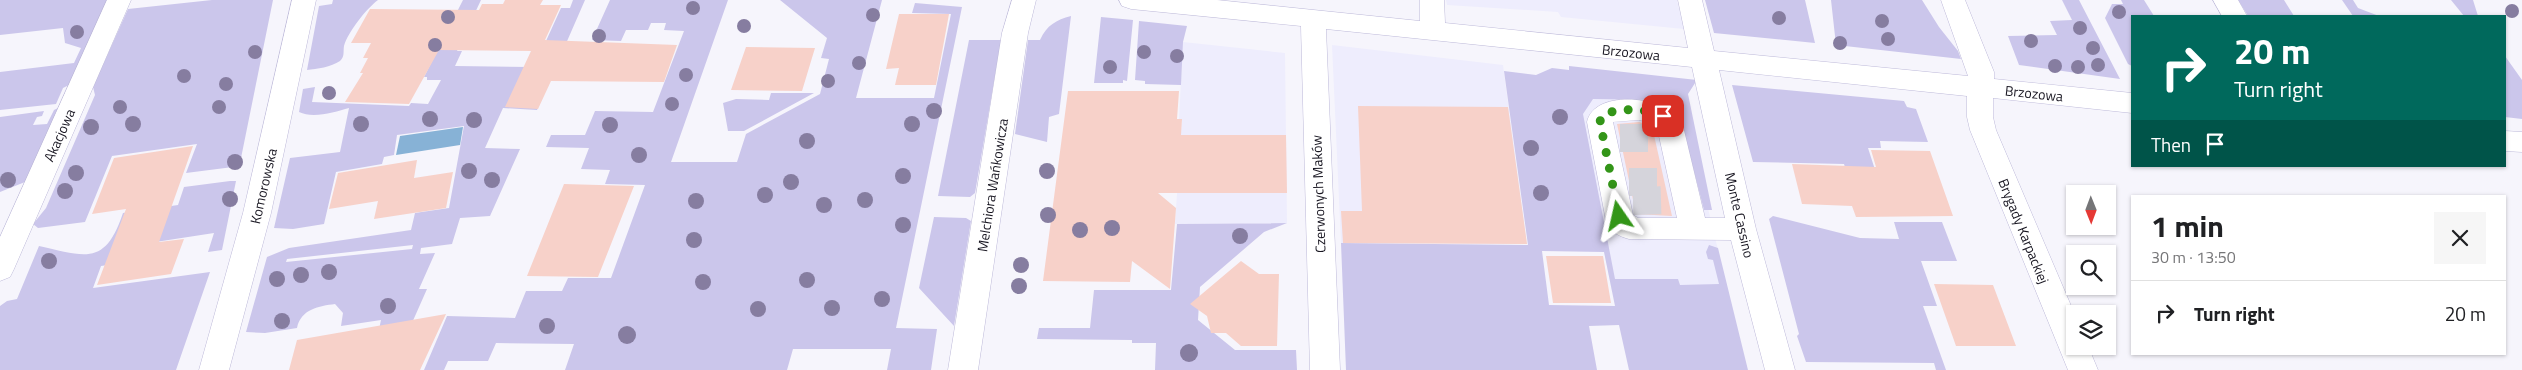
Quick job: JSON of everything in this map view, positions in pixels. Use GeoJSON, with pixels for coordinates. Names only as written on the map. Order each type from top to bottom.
{"type":"FeatureCollection","features":[{"type":"Feature","properties":{"kind":"street","name":"Akacjowa"},"geometry":{"type":"LineString","coordinates":[[0,269],[119,0]]}},
{"type":"Feature","properties":{"kind":"street","name":"Komorowska"},"geometry":{"type":"LineString","coordinates":[[214,370],[258,214],[304,0]]}},
{"type":"Feature","properties":{"kind":"street","name":"Melchiora Wańkowicza"},"geometry":{"type":"LineString","coordinates":[[963,370],[1016,33],[1024,0]]}},
{"type":"Feature","properties":{"kind":"street","name":"Brzozowa"},"geometry":{"type":"LineString","coordinates":[[1130,0],[1189,3],[1313,19],[2131,103]]}},
{"type":"Feature","properties":{"kind":"street"},"geometry":{"type":"LineString","coordinates":[[1432,0],[1432,31]]}},
{"type":"Feature","properties":{"kind":"street","name":"Monte Cassino"},"geometry":{"type":"LineString","coordinates":[[1690,0],[1742,229],[1780,370]]}},
{"type":"Feature","properties":{"kind":"street","name":"Brygady Karpackiej"},"geometry":{"type":"LineString","coordinates":[[1953,0],[1978,61],[1982,88],[1980,117],[1983,130],[2083,370]]}},
{"type":"Feature","properties":{"kind":"street"},"geometry":{"type":"LineString","coordinates":[[2225,0],[2234,15]]}},
{"type":"Feature","properties":{"kind":"street","name":"Czerwonych Maków"},"geometry":{"type":"LineString","coordinates":[[1313,19],[1325,370]]}},
{"type":"Feature","properties":{"kind":"street"},"geometry":{"type":"LineString","coordinates":[[1694,229],[1675,191],[1663,138],[1669,122],[1663,116],[1650,111],[1606,113],[1601,117],[1600,122],[1612,138],[1623,191],[1620,221],[1629,228],[1694,229],[1742,229]]}},
{"type":"Feature","properties":{"kind":"street"},"geometry":{"type":"LineString","coordinates":[[2506,141],[2522,142]]}},
{"type":"Feature","properties":{"kind":"shaded area"},"geometry":{"type":"Polygon","coordinates":[[[0,0],[107,0],[69,85],[63,88],[56,104],[0,110],[0,72],[74,63],[81,48],[65,43],[63,28],[0,35],[0,0]]]}},
{"type":"Feature","properties":{"kind":"shaded area"},"geometry":{"type":"Polygon","coordinates":[[[212,0],[273,0],[240,163],[233,167],[186,173],[197,144],[112,156],[85,222],[38,228],[33,224],[46,208],[95,95],[93,87],[128,9],[212,0]]]}},
{"type":"Feature","properties":{"kind":"shaded area"},"geometry":{"type":"Polygon","coordinates":[[[333,0],[378,0],[353,28],[346,40],[343,56],[340,61],[328,66],[307,70],[319,6],[332,4],[333,0]]]}},
{"type":"Feature","properties":{"kind":"shaded area"},"geometry":{"type":"Polygon","coordinates":[[[463,0],[481,0],[457,51],[462,51],[455,66],[530,67],[541,52],[561,8],[570,8],[573,0],[585,0],[537,110],[503,108],[485,148],[520,149],[490,216],[460,218],[452,244],[421,248],[420,254],[435,253],[419,289],[427,289],[404,341],[376,344],[381,320],[341,326],[343,313],[335,304],[317,307],[307,313],[302,317],[297,328],[265,333],[246,332],[267,257],[289,248],[411,230],[415,213],[449,208],[464,126],[397,135],[394,155],[384,157],[382,164],[336,172],[324,224],[293,229],[274,228],[290,158],[340,152],[349,108],[317,115],[299,112],[303,89],[315,87],[312,102],[409,106],[411,103],[428,104],[441,80],[427,80],[427,77],[424,77],[463,0]],[[413,245],[287,259],[286,262],[412,249],[413,245]]]}},
{"type":"Feature","properties":{"kind":"shaded area"},"geometry":{"type":"Polygon","coordinates":[[[610,0],[728,0],[671,162],[737,162],[746,134],[820,94],[829,59],[821,58],[827,38],[780,0],[882,0],[856,98],[934,98],[951,14],[912,13],[915,3],[962,7],[896,328],[937,329],[931,370],[887,370],[891,349],[793,349],[787,370],[565,370],[574,344],[496,343],[488,361],[448,361],[444,370],[424,370],[447,316],[515,318],[526,291],[562,291],[568,278],[611,278],[645,185],[605,184],[610,170],[581,169],[589,148],[546,147],[551,135],[585,135],[595,111],[653,112],[684,31],[664,30],[666,23],[651,23],[648,30],[626,30],[621,41],[592,40],[610,0]]]}},
{"type":"Feature","properties":{"kind":"shaded area"},"geometry":{"type":"Polygon","coordinates":[[[1446,0],[1677,0],[1684,29],[1561,17],[1558,12],[1447,5],[1446,0]]]}},
{"type":"Feature","properties":{"kind":"shaded area"},"geometry":{"type":"Polygon","coordinates":[[[1705,0],[1805,0],[1815,43],[1714,33],[1705,0]]]}},
{"type":"Feature","properties":{"kind":"shaded area"},"geometry":{"type":"Polygon","coordinates":[[[1831,0],[1922,0],[1939,27],[1958,51],[1961,59],[1836,45],[1831,0]]]}},
{"type":"Feature","properties":{"kind":"shaded area"},"geometry":{"type":"Polygon","coordinates":[[[2062,0],[2079,0],[2120,79],[2019,65],[2008,36],[2057,35],[2050,21],[2072,20],[2062,0]]]}},
{"type":"Feature","properties":{"kind":"shaded area"},"geometry":{"type":"Polygon","coordinates":[[[2121,0],[2144,0],[2153,15],[2131,15],[2131,66],[2128,64],[2105,18],[2112,4],[2123,4],[2121,0]]]}},
{"type":"Feature","properties":{"kind":"shaded area"},"geometry":{"type":"Polygon","coordinates":[[[2238,0],[2284,0],[2293,15],[2247,15],[2238,0]]]}},
{"type":"Feature","properties":{"kind":"shaded area"},"geometry":{"type":"Polygon","coordinates":[[[2342,0],[2353,0],[2358,8],[2376,15],[2352,15],[2342,0]]]}},
{"type":"Feature","properties":{"kind":"shaded area"},"geometry":{"type":"Polygon","coordinates":[[[2451,0],[2473,0],[2478,15],[2463,15],[2451,0]]]}},
{"type":"Feature","properties":{"kind":"shaded area"},"geometry":{"type":"Polygon","coordinates":[[[1071,16],[1059,114],[1049,117],[1047,142],[1015,134],[1028,40],[1040,40],[1052,24],[1071,16]]]}},
{"type":"Feature","properties":{"kind":"shaded area"},"geometry":{"type":"Polygon","coordinates":[[[1101,17],[1133,20],[1127,81],[1123,80],[1123,83],[1094,83],[1101,17]]]}},
{"type":"Feature","properties":{"kind":"shaded area"},"geometry":{"type":"Polygon","coordinates":[[[1139,21],[1187,26],[1183,42],[1181,85],[1145,84],[1145,81],[1135,80],[1139,21]]]}},
{"type":"Feature","properties":{"kind":"shaded area"},"geometry":{"type":"Polygon","coordinates":[[[969,40],[1001,40],[975,193],[970,197],[938,196],[969,40]]]}},
{"type":"Feature","properties":{"kind":"shaded area"},"geometry":{"type":"Polygon","coordinates":[[[1183,42],[1285,53],[1287,223],[1175,224],[1182,119],[1179,119],[1183,42]]]}},
{"type":"Feature","properties":{"kind":"shaded area"},"geometry":{"type":"Polygon","coordinates":[[[1332,45],[1503,65],[1527,244],[1341,243],[1332,45]]]}},
{"type":"Feature","properties":{"kind":"shaded area"},"geometry":{"type":"Polygon","coordinates":[[[2506,57],[2522,80],[2522,119],[2506,117],[2506,57]]]}},
{"type":"Feature","properties":{"kind":"shaded area"},"geometry":{"type":"Polygon","coordinates":[[[1569,66],[1697,80],[1688,94],[1712,210],[1704,210],[1679,113],[1655,100],[1593,99],[1583,114],[1615,279],[1678,279],[1680,285],[1719,284],[1713,260],[1708,259],[1706,252],[1709,245],[1718,248],[1748,370],[1629,370],[1619,325],[1589,326],[1597,370],[1346,370],[1341,243],[1528,245],[1504,71],[1536,75],[1552,68],[1569,70],[1569,66]],[[1542,251],[1549,305],[1615,306],[1604,252],[1542,251]]]}},
{"type":"Feature","properties":{"kind":"shaded area"},"geometry":{"type":"Polygon","coordinates":[[[1732,85],[1904,101],[1907,107],[1916,109],[1928,142],[1880,141],[1881,148],[1868,148],[1887,207],[1857,207],[1844,164],[1753,162],[1732,85]]]}},
{"type":"Feature","properties":{"kind":"shaded area"},"geometry":{"type":"Polygon","coordinates":[[[1572,87],[1680,93],[1728,291],[1612,291],[1572,87]]]}},
{"type":"Feature","properties":{"kind":"shaded area"},"geometry":{"type":"Polygon","coordinates":[[[771,93],[814,93],[744,131],[728,131],[723,103],[736,99],[769,100],[771,93]]]}},
{"type":"Feature","properties":{"kind":"shaded area"},"geometry":{"type":"Polygon","coordinates":[[[58,108],[25,182],[0,192],[0,117],[44,111],[42,116],[37,117],[33,125],[47,124],[54,110],[58,108]]]}},
{"type":"Feature","properties":{"kind":"shaded area"},"geometry":{"type":"Polygon","coordinates":[[[236,181],[222,250],[208,252],[214,233],[136,245],[129,262],[101,266],[93,288],[210,272],[176,370],[0,370],[0,306],[7,301],[17,299],[39,246],[69,253],[92,254],[101,250],[109,242],[123,213],[178,205],[184,187],[236,181]]]}},
{"type":"Feature","properties":{"kind":"shaded area"},"geometry":{"type":"Polygon","coordinates":[[[1773,216],[1860,238],[1899,239],[1894,222],[1942,222],[1957,261],[1921,261],[1937,306],[1923,306],[1946,370],[1936,370],[1934,363],[1806,362],[1797,336],[1799,334],[1769,219],[1773,216]]]}},
{"type":"Feature","properties":{"kind":"shaded area"},"geometry":{"type":"Polygon","coordinates":[[[934,217],[966,218],[971,221],[954,326],[919,288],[934,217]]]}},
{"type":"Feature","properties":{"kind":"shaded area"},"geometry":{"type":"Polygon","coordinates":[[[1287,223],[1264,232],[1200,287],[1198,320],[1235,350],[1296,350],[1297,370],[1155,370],[1156,343],[1132,343],[1132,340],[1037,339],[1039,328],[1090,328],[1094,290],[1171,290],[1177,224],[1287,223]]]}},
{"type":"Feature","properties":{"kind":"water"},"geometry":{"type":"Polygon","coordinates":[[[463,127],[460,145],[396,155],[400,136],[463,127]]]}},
{"type":"Feature","properties":{"kind":"building"},"geometry":{"type":"Polygon","coordinates":[[[505,0],[543,0],[540,5],[561,5],[545,40],[677,45],[664,82],[551,81],[538,109],[505,107],[531,51],[439,50],[409,104],[345,102],[363,73],[360,73],[368,58],[363,58],[371,43],[351,43],[370,9],[479,10],[482,4],[503,4],[505,0]]]}},
{"type":"Feature","properties":{"kind":"building"},"geometry":{"type":"Polygon","coordinates":[[[899,14],[949,14],[936,85],[895,85],[899,68],[886,69],[899,14]]]}},
{"type":"Feature","properties":{"kind":"building"},"geometry":{"type":"Polygon","coordinates":[[[746,47],[815,48],[802,91],[731,90],[746,47]]]}},
{"type":"Feature","properties":{"kind":"building"},"geometry":{"type":"Polygon","coordinates":[[[1068,91],[1179,91],[1177,119],[1182,119],[1181,135],[1286,135],[1287,193],[1158,193],[1176,208],[1170,289],[1132,261],[1130,282],[1043,281],[1068,91]]]}},
{"type":"Feature","properties":{"kind":"building"},"geometry":{"type":"Polygon","coordinates":[[[1358,106],[1508,107],[1527,244],[1343,243],[1341,211],[1362,211],[1358,106]]]}},
{"type":"Feature","properties":{"kind":"building"},"geometry":{"type":"Polygon","coordinates":[[[1639,122],[1652,126],[1672,216],[1636,214],[1617,124],[1639,122]]]}},
{"type":"Feature","properties":{"kind":"building"},"geometry":{"type":"Polygon","coordinates":[[[193,146],[159,242],[184,239],[171,274],[97,285],[126,209],[92,214],[114,158],[193,146]]]}},
{"type":"Feature","properties":{"kind":"building"},"geometry":{"type":"Polygon","coordinates":[[[1871,150],[1930,151],[1953,216],[1856,217],[1852,206],[1802,204],[1792,164],[1876,167],[1871,150]]]}},
{"type":"Feature","properties":{"kind":"building"},"geometry":{"type":"Polygon","coordinates":[[[417,160],[414,178],[453,172],[446,208],[374,219],[378,201],[329,209],[338,173],[417,160]]]}},
{"type":"Feature","properties":{"kind":"building"},"geometry":{"type":"Polygon","coordinates":[[[564,184],[634,186],[598,277],[527,276],[564,184]]]}},
{"type":"Feature","properties":{"kind":"building"},"geometry":{"type":"Polygon","coordinates":[[[1546,256],[1603,256],[1611,303],[1553,303],[1546,256]]]}},
{"type":"Feature","properties":{"kind":"building"},"geometry":{"type":"Polygon","coordinates":[[[1241,261],[1259,274],[1279,274],[1277,346],[1241,346],[1226,333],[1211,333],[1207,316],[1190,304],[1241,261]]]}},
{"type":"Feature","properties":{"kind":"building"},"geometry":{"type":"Polygon","coordinates":[[[1934,284],[1993,285],[2016,346],[1956,346],[1934,284]]]}},
{"type":"Feature","properties":{"kind":"building"},"geometry":{"type":"Polygon","coordinates":[[[446,314],[420,370],[289,370],[297,340],[446,314]]]}},
{"type":"Feature","properties":{"kind":"tunnel"},"geometry":{"type":"LineString","coordinates":[[1620,138],[1654,138]]}},
{"type":"Feature","properties":{"kind":"tunnel"},"geometry":{"type":"LineString","coordinates":[[1629,182],[1664,182]]}},
{"type":"Feature","properties":{"kind":"tunnel"},"geometry":{"type":"LineString","coordinates":[[1633,201],[1668,200]]}},
{"type":"Feature","properties":{"kind":"route"},"geometry":{"type":"LineString","coordinates":[[1619,216],[1600,122],[1601,117],[1606,113],[1614,111],[1650,111],[1663,116]]}}]}
